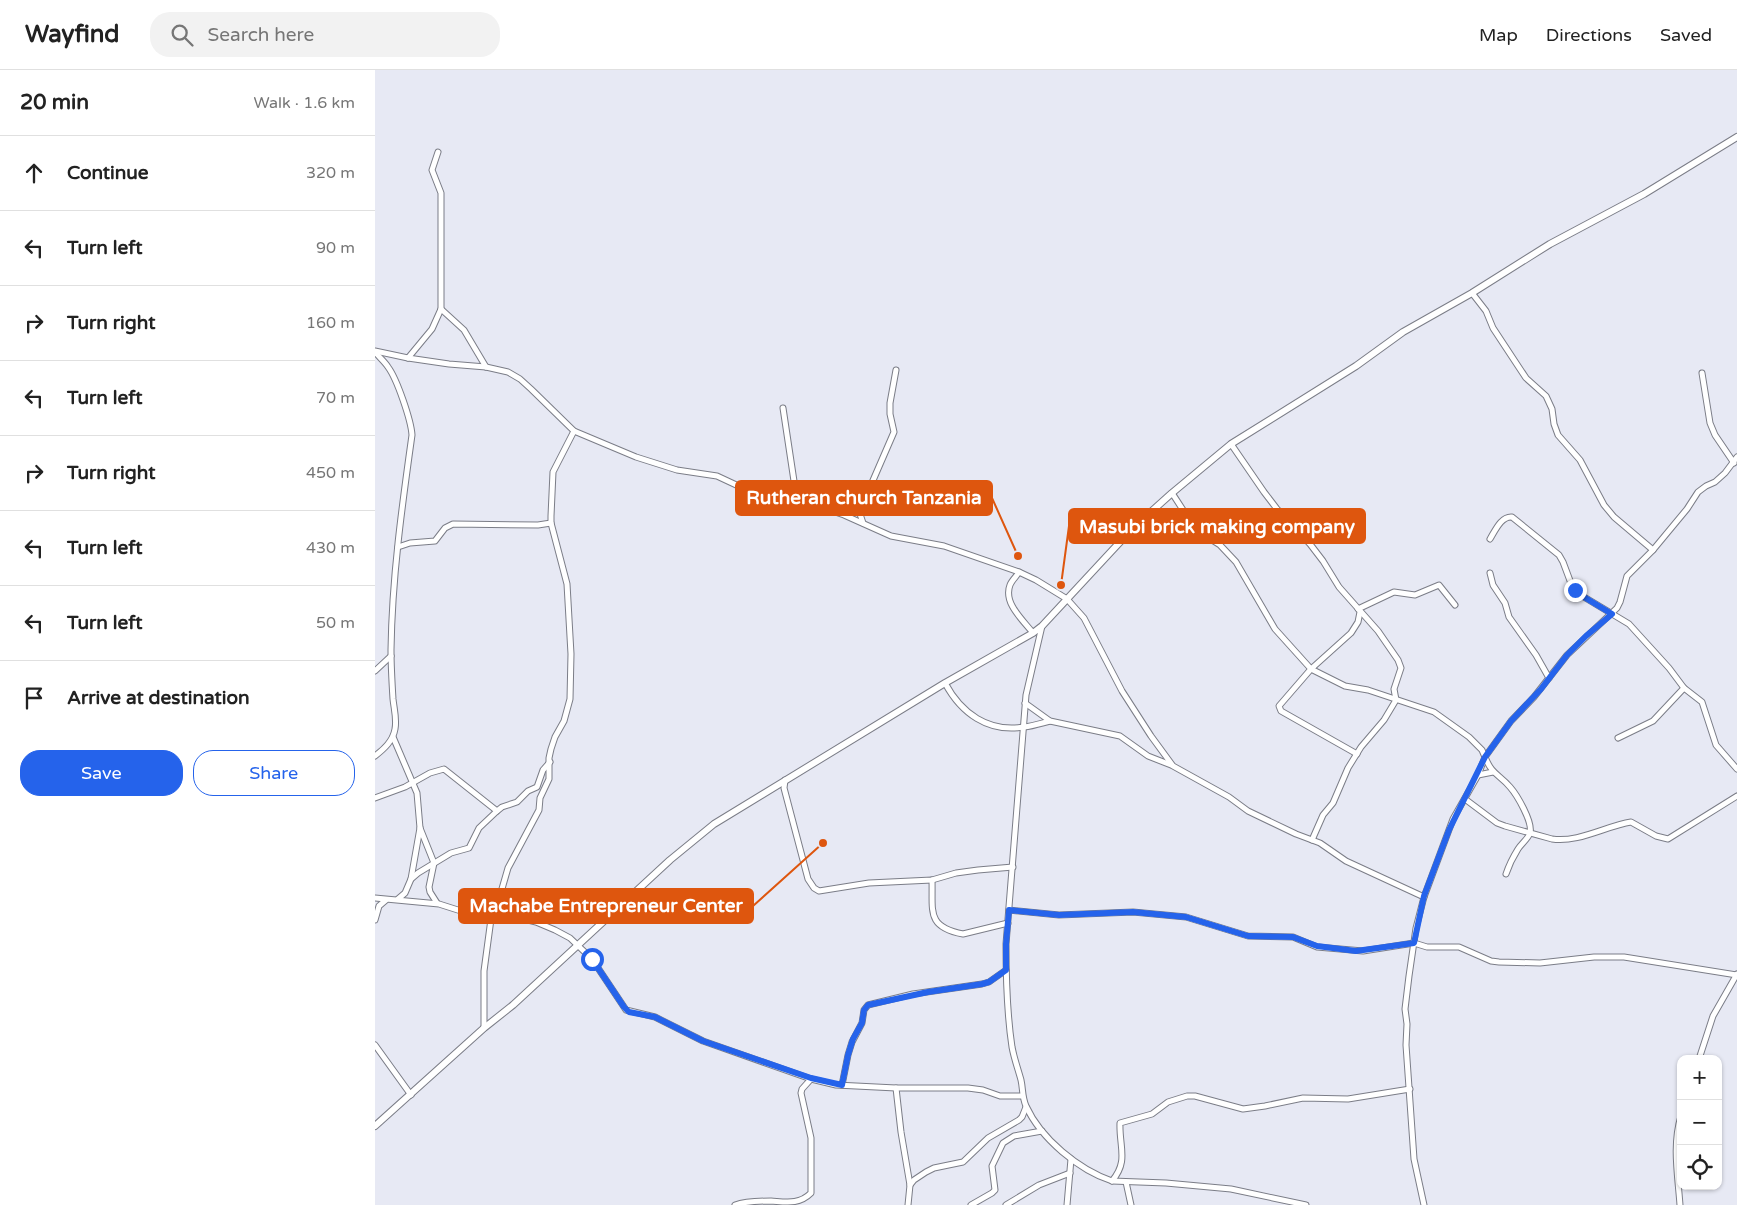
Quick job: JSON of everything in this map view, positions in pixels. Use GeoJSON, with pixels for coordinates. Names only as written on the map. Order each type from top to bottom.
{"type":"FeatureCollection","features":[{"type":"Feature","properties":{"kind":"street"},"geometry":{"type":"LineString","coordinates":[[375,1126],[484,1028],[513,1005],[670,860],[714,824],[945,683],[1033,633],[1042,626],[1133,528],[1231,444],[1356,366],[1403,332],[1472,293],[1550,244],[1644,194],[1737,137]]}},
{"type":"Feature","properties":{"kind":"street"},"geometry":{"type":"LineString","coordinates":[[408,358],[432,329],[441,309],[441,193],[433,170],[438,152]]}},
{"type":"Feature","properties":{"kind":"street"},"geometry":{"type":"LineString","coordinates":[[1472,293],[1486,311],[1493,328],[1526,378],[1546,396],[1552,409],[1558,435],[1580,460],[1608,511],[1653,550]]}},
{"type":"Feature","properties":{"kind":"street"},"geometry":{"type":"LineString","coordinates":[[441,309],[463,330],[486,367]]}},
{"type":"Feature","properties":{"kind":"street"},"geometry":{"type":"LineString","coordinates":[[375,351],[408,358],[486,367],[508,372],[520,379],[574,431],[655,464],[677,470],[717,476],[762,497],[797,501],[844,515],[898,538],[944,546],[1019,572],[1036,580],[1067,599],[1084,618],[1122,691],[1173,766]]}},
{"type":"Feature","properties":{"kind":"street"},"geometry":{"type":"LineString","coordinates":[[375,351],[389,367],[394,378],[413,435],[400,518],[395,579],[391,656],[396,722],[393,737],[375,756]]}},
{"type":"Feature","properties":{"kind":"street"},"geometry":{"type":"LineString","coordinates":[[863,523],[860,514],[861,508],[894,432],[890,414],[890,403],[896,370]]}},
{"type":"Feature","properties":{"kind":"street"},"geometry":{"type":"LineString","coordinates":[[1702,373],[1710,424],[1715,435],[1734,462]]}},
{"type":"Feature","properties":{"kind":"street"},"geometry":{"type":"LineString","coordinates":[[783,408],[796,483],[797,501]]}},
{"type":"Feature","properties":{"kind":"street"},"geometry":{"type":"LineString","coordinates":[[484,1028],[485,971],[491,919],[497,906],[508,868],[538,812],[540,798],[549,779],[554,741],[569,707],[571,680],[567,584],[551,523],[553,472],[574,431]]}},
{"type":"Feature","properties":{"kind":"street"},"geometry":{"type":"LineString","coordinates":[[1231,444],[1268,498],[1310,544],[1339,588],[1379,631],[1400,664],[1400,672],[1393,691],[1396,700],[1385,720],[1365,742],[1348,768],[1333,803],[1323,815],[1312,840]]}},
{"type":"Feature","properties":{"kind":"street"},"geometry":{"type":"LineString","coordinates":[[1424,1205],[1415,1159],[1405,1009],[1414,943],[1424,896],[1453,819],[1478,775],[1485,757],[1511,721],[1534,697],[1580,642],[1612,614],[1620,602],[1627,576],[1653,550],[1687,509],[1697,492],[1715,482],[1729,469],[1737,457]]}},
{"type":"Feature","properties":{"kind":"street"},"geometry":{"type":"LineString","coordinates":[[1172,493],[1196,530],[1220,545],[1236,562],[1275,629],[1311,669],[1345,686],[1368,690],[1440,715],[1482,750],[1493,772],[1514,792],[1527,816],[1530,833],[1509,864],[1506,874]]}},
{"type":"Feature","properties":{"kind":"street"},"geometry":{"type":"LineString","coordinates":[[1490,539],[1503,519],[1507,517],[1515,519],[1559,555],[1573,586],[1579,594],[1629,624],[1663,661],[1684,688],[1702,702],[1717,745],[1737,769]]}},
{"type":"Feature","properties":{"kind":"street"},"geometry":{"type":"LineString","coordinates":[[398,547],[410,543],[435,541],[445,528],[453,524],[538,525],[551,523]]}},
{"type":"Feature","properties":{"kind":"street"},"geometry":{"type":"LineString","coordinates":[[1019,572],[1010,585],[1009,600],[1033,633]]}},
{"type":"Feature","properties":{"kind":"street"},"geometry":{"type":"LineString","coordinates":[[1490,573],[1493,585],[1505,603],[1509,616],[1549,678]]}},
{"type":"Feature","properties":{"kind":"street"},"geometry":{"type":"LineString","coordinates":[[1359,611],[1393,592],[1415,595],[1439,585],[1455,605]]}},
{"type":"Feature","properties":{"kind":"street"},"geometry":{"type":"LineString","coordinates":[[1357,754],[1312,730],[1279,709],[1279,703],[1311,669],[1351,633],[1358,622],[1359,611]]}},
{"type":"Feature","properties":{"kind":"street"},"geometry":{"type":"LineString","coordinates":[[1042,626],[1025,703],[1006,944],[1006,970],[1012,1044],[1021,1078],[1022,1096],[1026,1107],[1042,1131],[1071,1160],[1090,1172],[1113,1182],[1165,1182],[1231,1189],[1306,1205]]}},
{"type":"Feature","properties":{"kind":"street"},"geometry":{"type":"LineString","coordinates":[[375,671],[391,656]]}},
{"type":"Feature","properties":{"kind":"street"},"geometry":{"type":"LineString","coordinates":[[945,683],[957,703],[972,716],[1002,727],[1023,727],[1050,721]]}},
{"type":"Feature","properties":{"kind":"street"},"geometry":{"type":"LineString","coordinates":[[1618,738],[1653,721],[1684,688]]}},
{"type":"Feature","properties":{"kind":"street"},"geometry":{"type":"LineString","coordinates":[[1025,703],[1050,721],[1120,736],[1148,756],[1173,766],[1248,811],[1296,834],[1320,843],[1346,862],[1424,896]]}},
{"type":"Feature","properties":{"kind":"street"},"geometry":{"type":"LineString","coordinates":[[393,737],[414,783],[419,800],[419,828],[411,879],[405,893],[398,899]]}},
{"type":"Feature","properties":{"kind":"street"},"geometry":{"type":"LineString","coordinates":[[411,879],[421,870],[451,853],[469,848],[479,828],[497,811],[502,807],[517,802],[528,791],[537,787],[543,770],[550,762]]}},
{"type":"Feature","properties":{"kind":"street"},"geometry":{"type":"LineString","coordinates":[[375,798],[414,783],[430,773],[444,769],[497,811]]}},
{"type":"Feature","properties":{"kind":"street"},"geometry":{"type":"LineString","coordinates":[[1478,775],[1493,772]]}},
{"type":"Feature","properties":{"kind":"street"},"geometry":{"type":"LineString","coordinates":[[785,780],[783,788],[811,885],[816,890],[824,891],[869,883],[932,880],[972,871],[1013,867]]}},
{"type":"Feature","properties":{"kind":"street"},"geometry":{"type":"LineString","coordinates":[[1465,799],[1497,823],[1558,840],[1631,822],[1656,836],[1668,839],[1737,796]]}},
{"type":"Feature","properties":{"kind":"street"},"geometry":{"type":"LineString","coordinates":[[419,828],[434,863],[429,887],[437,903]]}},
{"type":"Feature","properties":{"kind":"street"},"geometry":{"type":"LineString","coordinates":[[932,880],[933,917],[939,925],[963,934],[1008,923]]}},
{"type":"Feature","properties":{"kind":"street"},"geometry":{"type":"LineString","coordinates":[[375,898],[437,903],[476,917],[491,919],[516,917],[537,922],[570,938],[578,944],[592,959],[629,1012],[655,1017],[703,1041],[811,1078],[842,1085],[896,1088],[967,1088],[983,1090],[1000,1096],[1022,1096]]}},
{"type":"Feature","properties":{"kind":"street"},"geometry":{"type":"LineString","coordinates":[[375,920],[377,907],[386,900]]}},
{"type":"Feature","properties":{"kind":"street"},"geometry":{"type":"LineString","coordinates":[[1009,910],[1059,915],[1133,912],[1186,917],[1248,936],[1293,937],[1317,946],[1356,951],[1414,943],[1427,947],[1459,947],[1491,961],[1499,962],[1540,963],[1624,957],[1737,974],[1713,1016],[1700,1055]]}},
{"type":"Feature","properties":{"kind":"street"},"geometry":{"type":"LineString","coordinates":[[842,1085],[853,1039],[862,1023],[864,1010],[868,1005],[920,993],[982,984],[989,982],[1006,970]]}},
{"type":"Feature","properties":{"kind":"street"},"geometry":{"type":"LineString","coordinates":[[375,1045],[411,1095]]}},
{"type":"Feature","properties":{"kind":"street"},"geometry":{"type":"LineString","coordinates":[[735,1205],[764,1201],[792,1205],[807,1198],[811,1193],[811,1138],[801,1093],[811,1078]]}},
{"type":"Feature","properties":{"kind":"street"},"geometry":{"type":"LineString","coordinates":[[896,1088],[905,1157],[911,1185],[908,1205]]}},
{"type":"Feature","properties":{"kind":"street"},"geometry":{"type":"LineString","coordinates":[[1113,1182],[1119,1173],[1122,1161],[1120,1123],[1152,1114],[1169,1102],[1187,1096],[1195,1096],[1243,1109],[1303,1098],[1348,1099],[1410,1088]]}},
{"type":"Feature","properties":{"kind":"street"},"geometry":{"type":"LineString","coordinates":[[911,1185],[926,1172],[935,1168],[960,1164],[967,1160],[988,1138],[1019,1120],[1026,1107]]}},
{"type":"Feature","properties":{"kind":"street"},"geometry":{"type":"LineString","coordinates":[[1677,1128],[1676,1146],[1680,1205]]}},
{"type":"Feature","properties":{"kind":"street"},"geometry":{"type":"LineString","coordinates":[[971,1205],[995,1190],[991,1172],[992,1166],[1005,1140],[1014,1136],[1042,1131]]}},
{"type":"Feature","properties":{"kind":"street"},"geometry":{"type":"LineString","coordinates":[[1067,1205],[1071,1160]]}},
{"type":"Feature","properties":{"kind":"street"},"geometry":{"type":"LineString","coordinates":[[1006,1205],[1039,1185],[1070,1173]]}},
{"type":"Feature","properties":{"kind":"street"},"geometry":{"type":"LineString","coordinates":[[1126,1182],[1131,1205]]}},
{"type":"Feature","properties":{"kind":"place","name":"Rutheran church Tanzania"},"geometry":{"type":"Point","coordinates":[1018,556]}},
{"type":"Feature","properties":{"kind":"place","name":"Masubi brick making company"},"geometry":{"type":"Point","coordinates":[1061,585]}},
{"type":"Feature","properties":{"kind":"place","name":"Machabe Entrepreneur Center"},"geometry":{"type":"Point","coordinates":[823,843]}},
{"type":"Feature","properties":{"kind":"route"},"geometry":{"type":"LineString","coordinates":[[592,959],[629,1012],[655,1017],[703,1041],[791,1072],[824,1082],[842,1085],[853,1039],[861,1026],[864,1010],[868,1005],[904,998],[913,994],[982,984],[989,982],[1006,970],[1009,910],[1059,915],[1133,912],[1186,917],[1248,936],[1293,937],[1317,946],[1356,951],[1414,943],[1424,896],[1453,819],[1478,775],[1485,757],[1511,721],[1541,689],[1567,655],[1612,614],[1575,590]]}}]}
